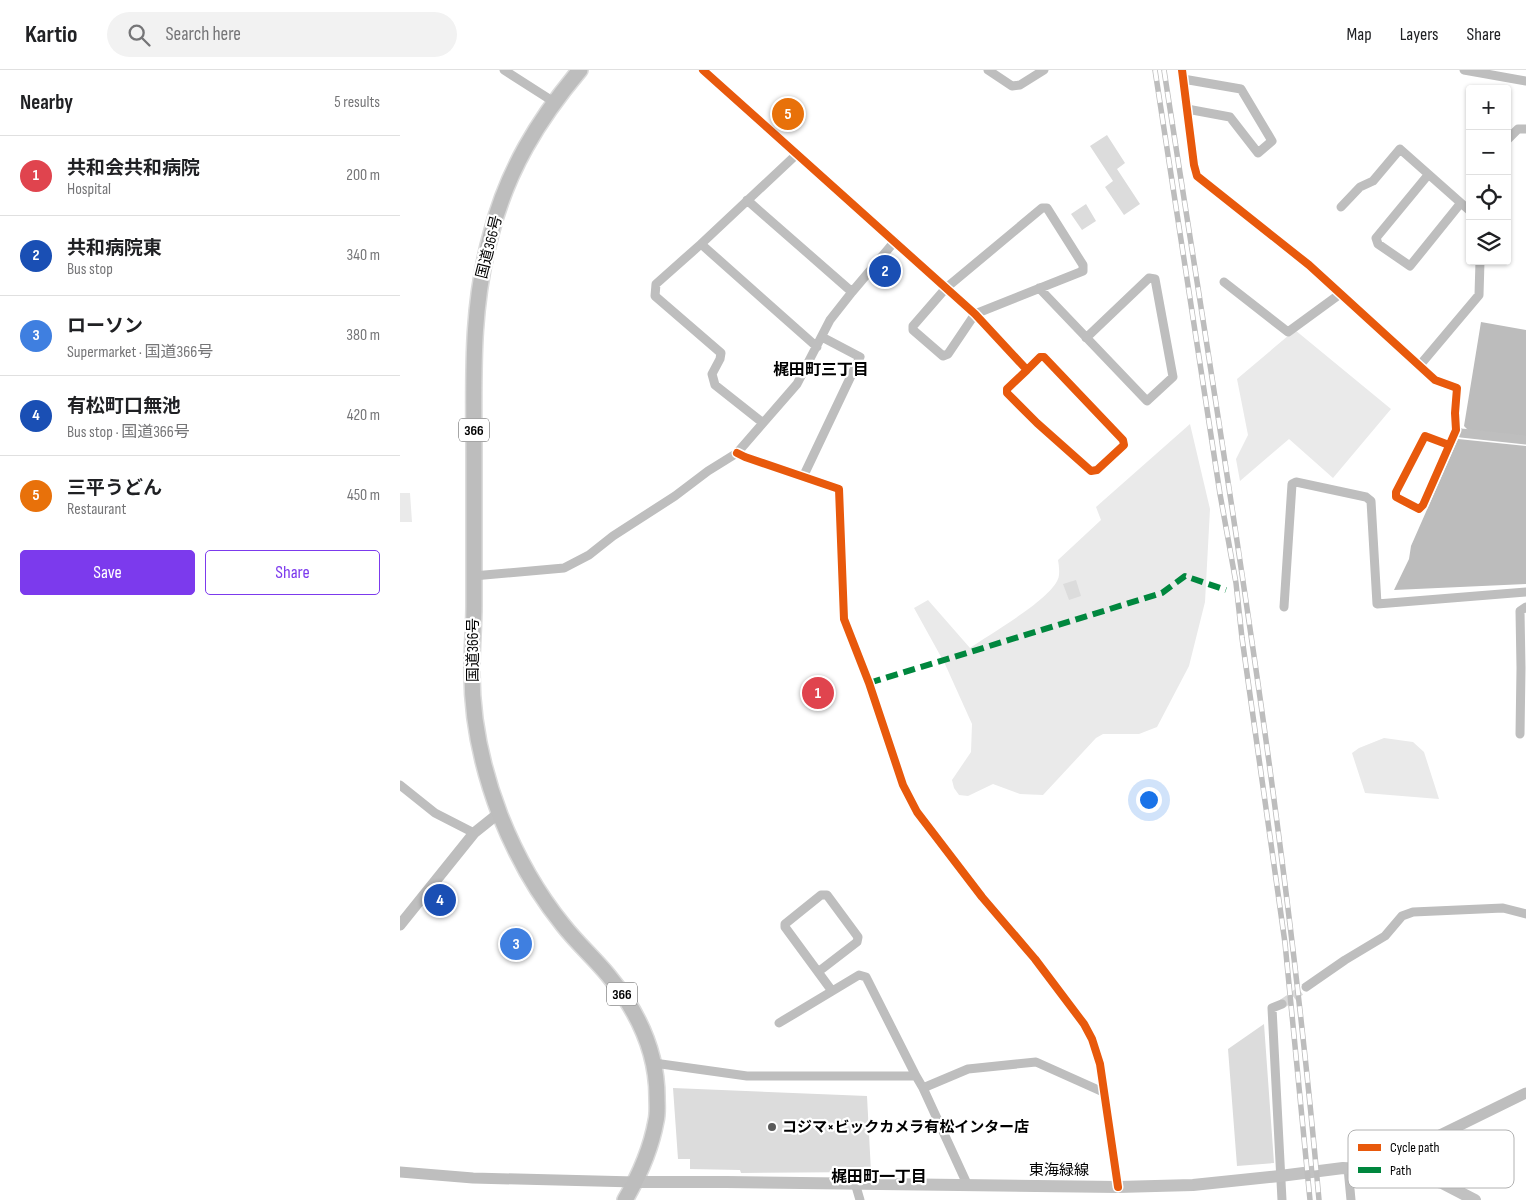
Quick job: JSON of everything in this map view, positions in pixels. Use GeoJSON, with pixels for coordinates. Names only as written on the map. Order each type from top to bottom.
{"type":"FeatureCollection","features":[{"type":"Feature","properties":{"kind":"highway","name":"国道366号"},"geometry":{"type":"LineString","coordinates":[[580,70],[554,102],[517,162],[503,195],[491,233],[480,282],[475,321],[471,668],[476,725],[483,760],[499,814],[525,868],[556,916],[608,974],[629,1003],[644,1031],[654,1062],[657,1086],[657,1118],[650,1145],[635,1182],[625,1200]]}},
{"type":"Feature","properties":{"kind":"main road","name":"東海緑線"},"geometry":{"type":"LineString","coordinates":[[635,1182],[1118,1187],[1193,1185],[1348,1168]]}},
{"type":"Feature","properties":{"kind":"main road","name":"東海緑線"},"geometry":{"type":"LineString","coordinates":[[1452,1188],[1475,1200]]}},
{"type":"Feature","properties":{"kind":"street"},"geometry":{"type":"LineString","coordinates":[[504,70],[554,102]]}},
{"type":"Feature","properties":{"kind":"street"},"geometry":{"type":"LineString","coordinates":[[703,70],[975,314],[1027,370]]}},
{"type":"Feature","properties":{"kind":"street"},"geometry":{"type":"LineString","coordinates":[[988,70],[1012,86],[1020,85],[1044,70]]}},
{"type":"Feature","properties":{"kind":"street"},"geometry":{"type":"LineString","coordinates":[[1465,70],[1526,81]]}},
{"type":"Feature","properties":{"kind":"street"},"geometry":{"type":"LineString","coordinates":[[1187,109],[1230,117],[1258,153],[1272,141],[1241,89],[1183,74],[1187,109],[1194,165],[1197,176],[1309,265],[1435,380],[1457,388],[1456,430],[1423,504],[1419,509],[1396,497],[1396,492],[1425,436],[1449,445]]}},
{"type":"Feature","properties":{"kind":"street"},"geometry":{"type":"LineString","coordinates":[[1511,136],[1518,128],[1526,129]]}},
{"type":"Feature","properties":{"kind":"street"},"geometry":{"type":"LineString","coordinates":[[1341,207],[1360,187],[1373,182],[1400,149],[1466,208]]}},
{"type":"Feature","properties":{"kind":"street"},"geometry":{"type":"LineString","coordinates":[[762,423],[716,384],[712,374],[721,353],[655,296],[656,284],[797,154]]}},
{"type":"Feature","properties":{"kind":"street"},"geometry":{"type":"LineString","coordinates":[[1428,175],[1376,238],[1378,244],[1410,266],[1460,204]]}},
{"type":"Feature","properties":{"kind":"street"},"geometry":{"type":"LineString","coordinates":[[747,200],[852,292]]}},
{"type":"Feature","properties":{"kind":"street"},"geometry":{"type":"LineString","coordinates":[[1042,208],[1047,208],[1083,265],[1083,271],[975,314],[948,354],[943,356],[913,330],[913,326],[946,288],[1042,208]]}},
{"type":"Feature","properties":{"kind":"street"},"geometry":{"type":"LineString","coordinates":[[473,576],[564,568],[589,555],[613,536],[738,453],[797,384],[830,320],[895,241]]}},
{"type":"Feature","properties":{"kind":"street"},"geometry":{"type":"LineString","coordinates":[[701,244],[817,347]]}},
{"type":"Feature","properties":{"kind":"street"},"geometry":{"type":"LineString","coordinates":[[1420,365],[1479,295],[1480,265]]}},
{"type":"Feature","properties":{"kind":"street"},"geometry":{"type":"LineString","coordinates":[[1039,288],[1086,338],[1147,401],[1173,377],[1155,279],[1149,278],[1086,338]]}},
{"type":"Feature","properties":{"kind":"street"},"geometry":{"type":"LineString","coordinates":[[1224,282],[1288,332],[1340,294]]}},
{"type":"Feature","properties":{"kind":"street"},"geometry":{"type":"LineString","coordinates":[[803,477],[860,357],[822,337]]}},
{"type":"Feature","properties":{"kind":"street"},"geometry":{"type":"LineString","coordinates":[[1040,357],[1044,357],[1123,440],[1124,445],[1098,470],[1091,471],[1037,423],[1007,393],[1007,389],[1027,370],[1040,357]]}},
{"type":"Feature","properties":{"kind":"street"},"geometry":{"type":"LineString","coordinates":[[1456,430],[1461,433],[1526,440]]}},
{"type":"Feature","properties":{"kind":"street"},"geometry":{"type":"LineString","coordinates":[[738,453],[745,458],[839,488],[844,619],[908,794],[917,812],[982,897],[1035,959],[1084,1024],[1100,1064],[1118,1187]]}},
{"type":"Feature","properties":{"kind":"street"},"geometry":{"type":"LineString","coordinates":[[1284,607],[1292,484],[1296,482],[1366,496],[1371,501],[1377,604],[1526,592]]}},
{"type":"Feature","properties":{"kind":"street"},"geometry":{"type":"LineString","coordinates":[[1520,734],[1523,680],[1520,611],[1526,607]]}},
{"type":"Feature","properties":{"kind":"street"},"geometry":{"type":"LineString","coordinates":[[400,785],[435,813],[474,833]]}},
{"type":"Feature","properties":{"kind":"street"},"geometry":{"type":"LineString","coordinates":[[400,925],[474,833],[499,814]]}},
{"type":"Feature","properties":{"kind":"street"},"geometry":{"type":"LineString","coordinates":[[818,972],[857,942],[858,937],[827,895],[821,894],[785,924],[785,927],[818,972],[832,991]]}},
{"type":"Feature","properties":{"kind":"street"},"geometry":{"type":"LineString","coordinates":[[1306,987],[1345,960],[1385,936],[1402,916],[1413,912],[1503,908],[1526,914]]}},
{"type":"Feature","properties":{"kind":"street"},"geometry":{"type":"LineString","coordinates":[[779,1023],[859,975],[866,977],[916,1076],[924,1088],[968,1186]]}},
{"type":"Feature","properties":{"kind":"street"},"geometry":{"type":"LineString","coordinates":[[1282,1004],[1272,1008],[1282,1200]]}},
{"type":"Feature","properties":{"kind":"street"},"geometry":{"type":"LineString","coordinates":[[654,1062],[748,1076],[916,1076]]}},
{"type":"Feature","properties":{"kind":"street"},"geometry":{"type":"LineString","coordinates":[[924,1088],[968,1069],[1036,1062],[1103,1092]]}},
{"type":"Feature","properties":{"kind":"street"},"geometry":{"type":"LineString","coordinates":[[1450,1130],[1526,1093]]}},
{"type":"Feature","properties":{"kind":"street"},"geometry":{"type":"LineString","coordinates":[[400,1172],[473,1178],[635,1182]]}},
{"type":"Feature","properties":{"kind":"street"},"geometry":{"type":"LineString","coordinates":[[855,1183],[860,1200]]}},
{"type":"Feature","properties":{"kind":"shaded area"},"geometry":{"type":"Polygon","coordinates":[[[1481,322],[1526,330],[1526,437],[1469,431],[1464,426],[1481,322]]]}},
{"type":"Feature","properties":{"kind":"shaded area"},"geometry":{"type":"Polygon","coordinates":[[[1295,330],[1391,409],[1333,478],[1289,439],[1240,481],[1236,459],[1248,435],[1237,379],[1295,330]]]}},
{"type":"Feature","properties":{"kind":"shaded area"},"geometry":{"type":"Polygon","coordinates":[[[1190,424],[1210,509],[1205,602],[1189,666],[1157,727],[1139,734],[1103,734],[1096,738],[1043,795],[1020,794],[993,784],[968,796],[959,795],[954,788],[952,780],[971,752],[972,724],[945,664],[914,608],[928,600],[970,648],[1005,626],[1044,597],[1053,587],[1059,577],[1058,560],[1101,520],[1096,507],[1190,424]]]}},
{"type":"Feature","properties":{"kind":"shaded area"},"geometry":{"type":"Polygon","coordinates":[[[1458,439],[1526,446],[1526,584],[1394,590],[1409,559],[1411,546],[1458,439]]]}},
{"type":"Feature","properties":{"kind":"shaded area"},"geometry":{"type":"Polygon","coordinates":[[[400,493],[410,493],[412,522],[400,522],[400,493]]]}},
{"type":"Feature","properties":{"kind":"shaded area"},"geometry":{"type":"Polygon","coordinates":[[[1384,738],[1413,742],[1424,752],[1439,799],[1365,793],[1352,753],[1359,748],[1384,738]]]}},
{"type":"Feature","properties":{"kind":"building"},"geometry":{"type":"Polygon","coordinates":[[[788,109],[796,118],[787,127],[778,118],[788,109]]]}},
{"type":"Feature","properties":{"kind":"building"},"geometry":{"type":"Polygon","coordinates":[[[1107,135],[1125,163],[1117,169],[1140,204],[1124,215],[1105,187],[1113,181],[1090,146],[1107,135]]]}},
{"type":"Feature","properties":{"kind":"building"},"geometry":{"type":"Polygon","coordinates":[[[1086,204],[1096,221],[1082,230],[1071,214],[1086,204]]]}},
{"type":"Feature","properties":{"kind":"building"},"geometry":{"type":"Polygon","coordinates":[[[1076,580],[1081,596],[1069,600],[1063,584],[1076,580]]]}},
{"type":"Feature","properties":{"kind":"building"},"geometry":{"type":"Polygon","coordinates":[[[514,926],[533,950],[517,962],[499,938],[514,926]]]}},
{"type":"Feature","properties":{"kind":"building"},"geometry":{"type":"Polygon","coordinates":[[[1264,1024],[1274,1163],[1237,1166],[1228,1049],[1264,1024]]]}},
{"type":"Feature","properties":{"kind":"building","name":"コジマ×ビックカメラ有松インター店"},"geometry":{"type":"Polygon","coordinates":[[[673,1088],[867,1096],[871,1172],[741,1173],[740,1170],[690,1169],[690,1159],[678,1159],[673,1088]]]}},
{"type":"Feature","properties":{"kind":"tunnel"},"geometry":{"type":"LineString","coordinates":[[1282,1004],[1306,987]]}},
{"type":"Feature","properties":{"kind":"railway"},"geometry":{"type":"LineString","coordinates":[[1155,70],[1220,494],[1236,583],[1285,943],[1310,1200]]}},
{"type":"Feature","properties":{"kind":"railway"},"geometry":{"type":"LineString","coordinates":[[1164,70],[1230,493],[1271,775],[1289,916],[1319,1200]]}},
{"type":"Feature","properties":{"kind":"marked path"},"geometry":{"type":"LineString","coordinates":[[869,683],[1162,593],[1185,576],[1226,590]]}},
{"type":"Feature","properties":{"kind":"cycle path"},"geometry":{"type":"LineString","coordinates":[[703,70],[975,314],[1027,370],[1040,357],[1044,357],[1123,440],[1124,445],[1097,470],[1091,471],[1037,423],[1007,393],[1007,389],[1027,370]]}},
{"type":"Feature","properties":{"kind":"cycle path"},"geometry":{"type":"LineString","coordinates":[[1182,70],[1197,176],[1309,265],[1435,380],[1457,388],[1456,430],[1423,505],[1419,509],[1396,497],[1396,492],[1425,436],[1449,445]]}},
{"type":"Feature","properties":{"kind":"cycle path"},"geometry":{"type":"LineString","coordinates":[[737,453],[839,489],[844,619],[869,683],[903,785],[917,812],[982,897],[1035,959],[1084,1024],[1092,1039],[1100,1064],[1118,1187]]}},
{"type":"Feature","properties":{"kind":"place","name":"三平うどん"},"geometry":{"type":"Point","coordinates":[788,114]}},
{"type":"Feature","properties":{"kind":"place","name":"共和病院東"},"geometry":{"type":"Point","coordinates":[885,271]}},
{"type":"Feature","properties":{"kind":"place","name":"共和会共和病院"},"geometry":{"type":"Point","coordinates":[818,693]}},
{"type":"Feature","properties":{"kind":"place","name":"有松町口無池"},"geometry":{"type":"Point","coordinates":[440,900]}},
{"type":"Feature","properties":{"kind":"place","name":"ローソン"},"geometry":{"type":"Point","coordinates":[516,944]}},
{"type":"Feature","properties":{"kind":"place","name":"コジマ×ビックカメラ有松インター店"},"geometry":{"type":"Point","coordinates":[772,1127]}},
{"type":"Feature","properties":{"kind":"district","name":"梶田町三丁目"},"geometry":{"type":"Point","coordinates":[821,369]}},
{"type":"Feature","properties":{"kind":"district","name":"梶田町一丁目"},"geometry":{"type":"Point","coordinates":[879,1176]}}]}
